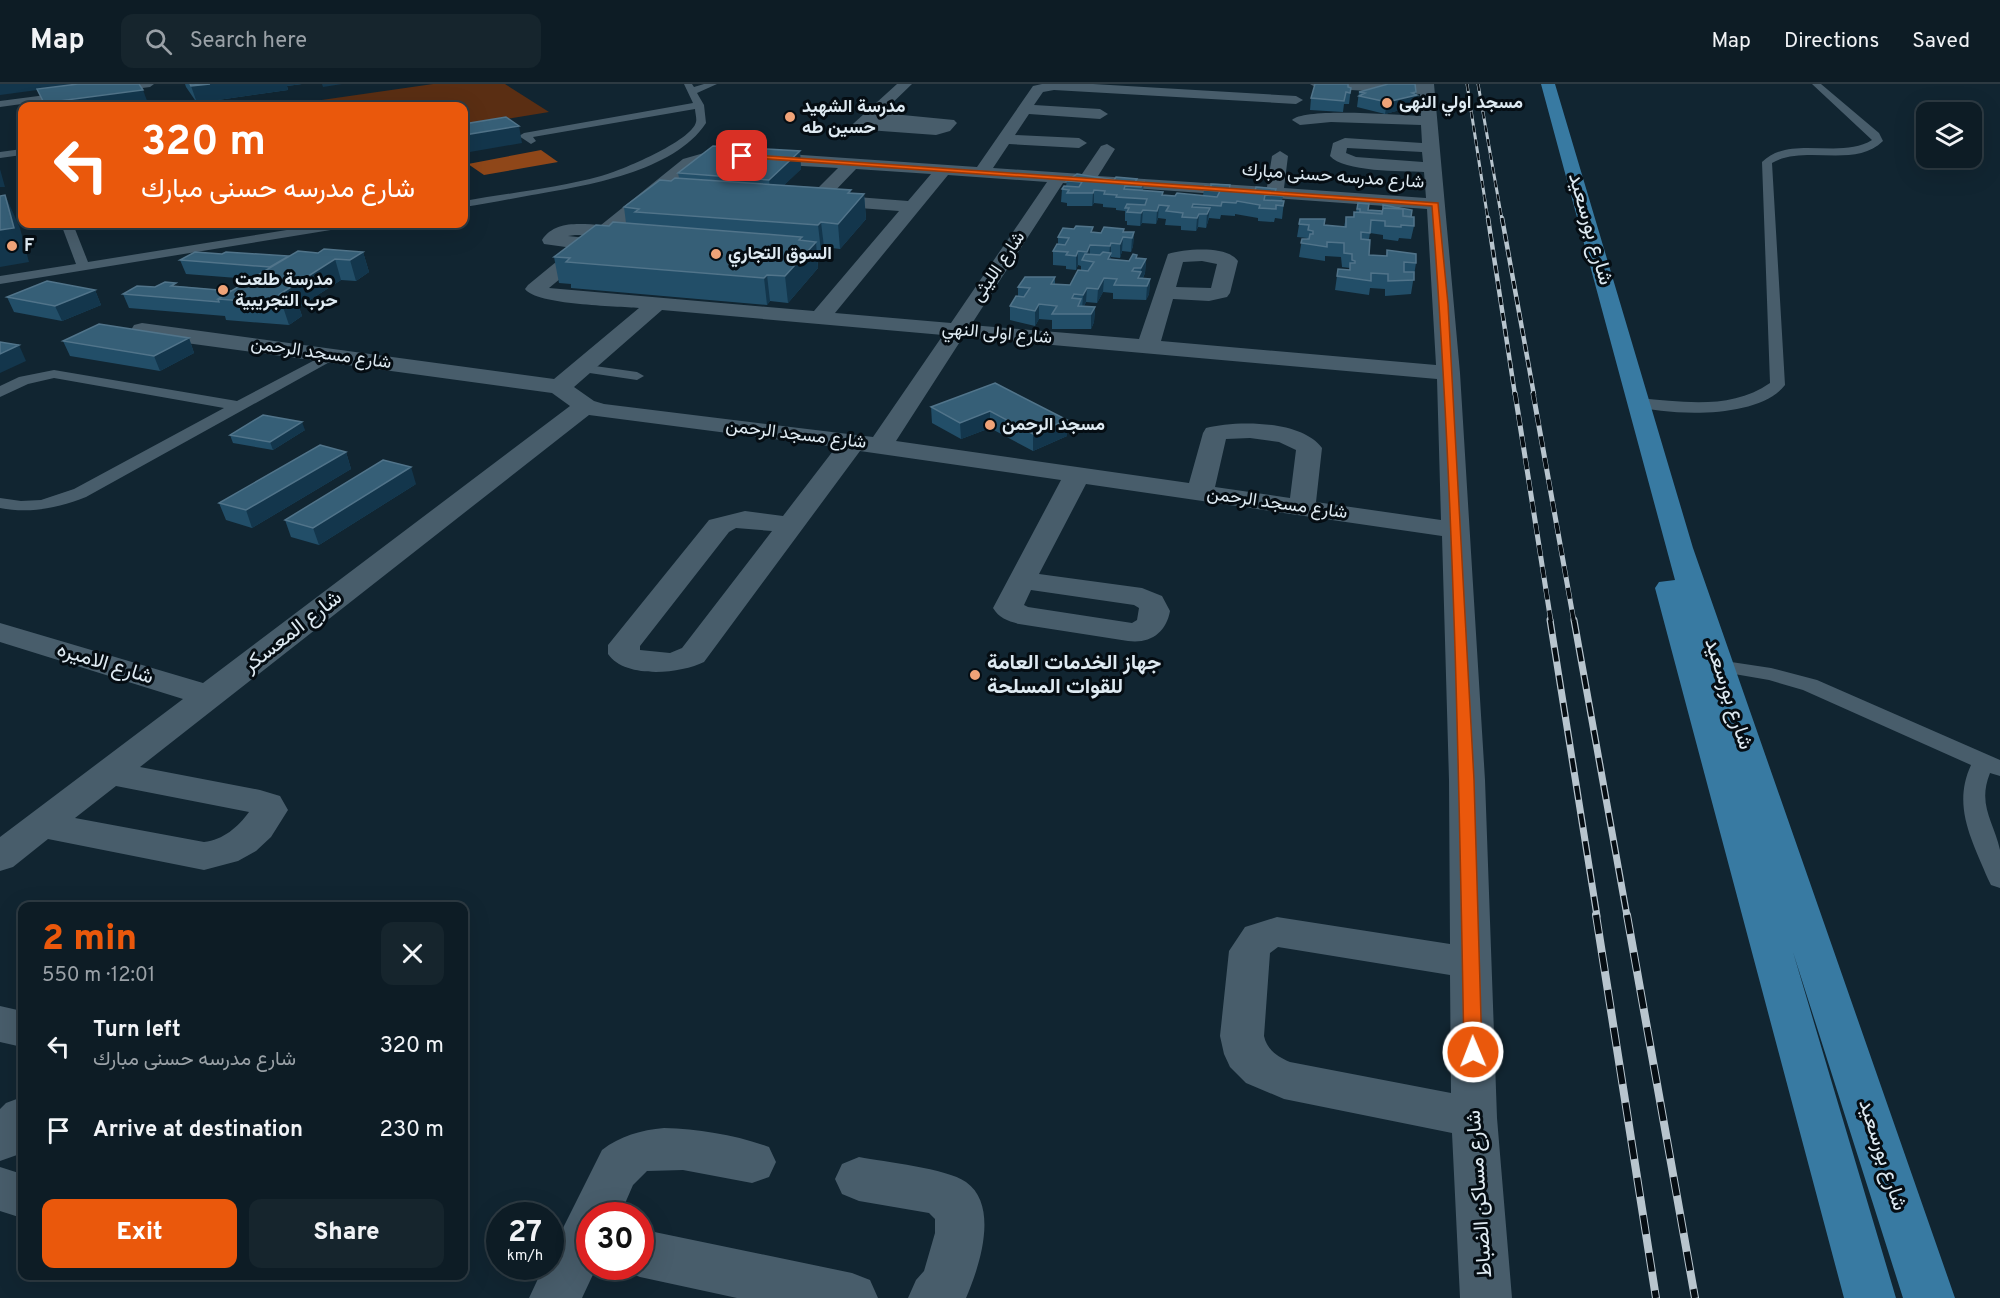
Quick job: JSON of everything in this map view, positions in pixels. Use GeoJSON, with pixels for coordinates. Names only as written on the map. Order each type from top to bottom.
{"type":"FeatureCollection","features":[{"type":"Feature","properties":{"kind":"main road","name":"شارع بورسعيد"},"geometry":{"type":"LineString","coordinates":[[1527,84],[1705,664],[1929,1298]]}},
{"type":"Feature","properties":{"kind":"main road","name":"شارع بورسعيد"},"geometry":{"type":"LineString","coordinates":[[1548,84],[1679,548],[1705,664],[1870,1298]]}},
{"type":"Feature","properties":{"kind":"street"},"geometry":{"type":"LineString","coordinates":[[820,161],[904,84]]}},
{"type":"Feature","properties":{"kind":"street"},"geometry":{"type":"LineString","coordinates":[[1317,84],[1429,122]]}},
{"type":"Feature","properties":{"kind":"street"},"geometry":{"type":"LineString","coordinates":[[982,172],[1038,89],[1054,85],[1138,87],[1296,100]]}},
{"type":"Feature","properties":{"kind":"street"},"geometry":{"type":"LineString","coordinates":[[1298,85],[1296,87],[1297,111],[1318,117]]}},
{"type":"Feature","properties":{"kind":"street"},"geometry":{"type":"LineString","coordinates":[[1125,108],[1138,87]]}},
{"type":"Feature","properties":{"kind":"street"},"geometry":{"type":"LineString","coordinates":[[1024,109],[1100,114]]}},
{"type":"Feature","properties":{"kind":"street"},"geometry":{"type":"LineString","coordinates":[[1300,120],[1318,117],[1429,122]]}},
{"type":"Feature","properties":{"kind":"street","name":"شارع مساكن الضباط"},"geometry":{"type":"LineString","coordinates":[[1429,122],[1448,373],[1467,780],[1474,1118],[1486,1298]]}},
{"type":"Feature","properties":{"kind":"street"},"geometry":{"type":"LineString","coordinates":[[1004,139],[1079,143]]}},
{"type":"Feature","properties":{"kind":"street"},"geometry":{"type":"LineString","coordinates":[[1087,180],[1107,148]]}},
{"type":"Feature","properties":{"kind":"street","name":"شارع مدرسه حسنى مبارك"},"geometry":{"type":"LineString","coordinates":[[603,231],[689,163],[699,159],[725,156],[1436,204]]}},
{"type":"Feature","properties":{"kind":"street"},"geometry":{"type":"LineString","coordinates":[[1275,193],[1280,156]]}},
{"type":"Feature","properties":{"kind":"street"},"geometry":{"type":"LineString","coordinates":[[852,164],[822,193],[822,198],[833,201],[912,207]]}},
{"type":"Feature","properties":{"kind":"street"},"geometry":{"type":"LineString","coordinates":[[819,318],[944,170]]}},
{"type":"Feature","properties":{"kind":"street","name":"شارع الليثى"},"geometry":{"type":"LineString","coordinates":[[790,526],[735,520],[719,526],[624,645],[624,654],[629,658],[668,664],[677,663],[693,655],[790,526],[866,444],[957,330],[1058,178]]}},
{"type":"Feature","properties":{"kind":"street"},"geometry":{"type":"LineString","coordinates":[[567,229],[603,231],[588,244],[555,242],[552,238],[567,229]]}},
{"type":"Feature","properties":{"kind":"street","name":"شارع اولى النهي"},"geometry":{"type":"LineString","coordinates":[[588,244],[535,289],[547,294],[1448,373]]}},
{"type":"Feature","properties":{"kind":"street"},"geometry":{"type":"LineString","coordinates":[[1148,347],[1164,292]]}},
{"type":"Feature","properties":{"kind":"street"},"geometry":{"type":"LineString","coordinates":[[559,387],[657,304]]}},
{"type":"Feature","properties":{"kind":"street","name":"شارع مسجد الرحمن"},"geometry":{"type":"LineString","coordinates":[[142,330],[559,387],[585,406],[601,411],[866,444],[1455,530]]}},
{"type":"Feature","properties":{"kind":"street","name":"شارع المعسكر"},"geometry":{"type":"LineString","coordinates":[[0,857],[585,406]]}},
{"type":"Feature","properties":{"kind":"street"},"geometry":{"type":"LineString","coordinates":[[1200,493],[1215,433],[1234,430],[1293,437],[1306,443],[1309,448],[1302,507]]}},
{"type":"Feature","properties":{"kind":"street"},"geometry":{"type":"LineString","coordinates":[[1021,580],[1077,475]]}},
{"type":"Feature","properties":{"kind":"street","name":"شارع الاميره"},"geometry":{"type":"LineString","coordinates":[[0,632],[210,696]]}},
{"type":"Feature","properties":{"kind":"street"},"geometry":{"type":"LineString","coordinates":[[41,825],[204,856],[227,852],[238,847],[270,810],[267,805],[260,802],[109,773]]}},
{"type":"Feature","properties":{"kind":"street"},"geometry":{"type":"LineString","coordinates":[[1471,963],[1277,932],[1260,938],[1250,951],[1242,1036],[1246,1054],[1262,1070],[1284,1080],[1474,1118]]}},
{"type":"Feature","properties":{"kind":"street"},"geometry":{"type":"LineString","coordinates":[[0,1024],[18,1028]]}},
{"type":"Feature","properties":{"kind":"street"},"geometry":{"type":"LineString","coordinates":[[0,1140],[18,1121]]}},
{"type":"Feature","properties":{"kind":"street"},"geometry":{"type":"LineString","coordinates":[[603,1202],[619,1164],[642,1150],[667,1147],[752,1162]]}},
{"type":"Feature","properties":{"kind":"street"},"geometry":{"type":"LineString","coordinates":[[859,1179],[929,1191],[949,1198],[960,1213],[960,1233],[946,1285],[934,1298]]}},
{"type":"Feature","properties":{"kind":"street"},"geometry":{"type":"LineString","coordinates":[[0,1189],[18,1195]]}},
{"type":"Feature","properties":{"kind":"street"},"geometry":{"type":"LineString","coordinates":[[654,1255],[852,1298]]}},
{"type":"Feature","properties":{"kind":"street"},"geometry":{"type":"LineString","coordinates":[[555,1298],[576,1258]]}},
{"type":"Feature","properties":{"kind":"lane"},"geometry":{"type":"LineString","coordinates":[[102,90],[150,84]]}},
{"type":"Feature","properties":{"kind":"lane"},"geometry":{"type":"LineString","coordinates":[[468,203],[586,183],[620,174],[675,147],[693,135],[701,123],[699,105],[690,87],[713,84]]}},
{"type":"Feature","properties":{"kind":"lane"},"geometry":{"type":"LineString","coordinates":[[1639,403],[1688,407],[1731,405],[1759,398],[1778,385],[1767,162],[1787,154],[1862,148],[1878,141],[1875,135],[1816,84]]}},
{"type":"Feature","properties":{"kind":"lane"},"geometry":{"type":"LineString","coordinates":[[37,102],[79,94]]}},
{"type":"Feature","properties":{"kind":"lane"},"geometry":{"type":"LineString","coordinates":[[0,104],[18,105]]}},
{"type":"Feature","properties":{"kind":"lane"},"geometry":{"type":"LineString","coordinates":[[531,141],[524,136],[699,105]]}},
{"type":"Feature","properties":{"kind":"lane"},"geometry":{"type":"LineString","coordinates":[[0,155],[18,153]]}},
{"type":"Feature","properties":{"kind":"lane"},"geometry":{"type":"LineString","coordinates":[[69,228],[83,266]]}},
{"type":"Feature","properties":{"kind":"lane"},"geometry":{"type":"LineString","coordinates":[[0,279],[318,228]]}},
{"type":"Feature","properties":{"kind":"lane"},"geometry":{"type":"LineString","coordinates":[[0,503],[28,508],[56,503],[80,494],[330,356]]}},
{"type":"Feature","properties":{"kind":"lane"},"geometry":{"type":"LineString","coordinates":[[581,368],[637,376]]}},
{"type":"Feature","properties":{"kind":"lane"},"geometry":{"type":"LineString","coordinates":[[0,392],[24,380],[54,374],[239,406]]}},
{"type":"Feature","properties":{"kind":"lane"},"geometry":{"type":"LineString","coordinates":[[1705,664],[1771,674],[1810,685],[1992,766],[1974,786],[1974,803],[1978,821],[2000,879]]}},
{"type":"Feature","properties":{"kind":"shaded area"},"geometry":{"type":"Polygon","coordinates":[[[433,84],[505,84],[549,112],[468,125],[468,102],[308,102],[433,84]]]}},
{"type":"Feature","properties":{"kind":"shaded area"},"geometry":{"type":"Polygon","coordinates":[[[541,150],[558,162],[484,175],[468,164],[541,150]]]}},
{"type":"Feature","properties":{"kind":"building"},"geometry":{"type":"Polygon","coordinates":[[[78,84],[139,84],[143,90],[44,102],[37,89],[78,84]]]}},
{"type":"Feature","properties":{"kind":"building"},"geometry":{"type":"Polygon","coordinates":[[[1315,84],[1348,84],[1351,88],[1350,93],[1346,92],[1344,101],[1311,98],[1315,84]]]}},
{"type":"Feature","properties":{"kind":"building"},"geometry":{"type":"Polygon","coordinates":[[[1388,84],[1415,84],[1416,92],[1412,93],[1417,95],[1387,102],[1359,96],[1365,93],[1359,92],[1388,84]]]}},
{"type":"Feature","properties":{"kind":"building"},"geometry":{"type":"Polygon","coordinates":[[[506,117],[519,126],[468,134],[468,123],[506,117]]]}},
{"type":"Feature","properties":{"kind":"building"},"geometry":{"type":"Polygon","coordinates":[[[713,146],[800,151],[769,180],[678,173],[713,146]]]}},
{"type":"Feature","properties":{"kind":"building"},"geometry":{"type":"Polygon","coordinates":[[[1077,174],[1114,180],[1116,177],[1137,179],[1135,182],[1144,182],[1141,187],[1125,186],[1124,189],[1163,192],[1162,195],[1175,196],[1177,193],[1217,197],[1220,191],[1204,190],[1205,186],[1211,187],[1211,184],[1230,185],[1229,190],[1255,191],[1256,187],[1276,189],[1275,192],[1284,192],[1283,196],[1265,195],[1264,200],[1284,201],[1283,206],[1276,205],[1276,209],[1259,208],[1260,205],[1237,201],[1236,203],[1222,202],[1221,206],[1193,204],[1192,207],[1210,208],[1207,214],[1199,214],[1197,218],[1182,217],[1183,213],[1166,211],[1169,206],[1159,205],[1157,211],[1127,212],[1129,208],[1125,208],[1127,204],[1145,205],[1147,199],[1116,197],[1117,195],[1104,194],[1105,191],[1094,190],[1093,193],[1067,193],[1069,190],[1062,189],[1064,186],[1079,187],[1082,182],[1067,181],[1077,174]]]}},
{"type":"Feature","properties":{"kind":"building"},"geometry":{"type":"Polygon","coordinates":[[[675,178],[851,190],[848,193],[864,194],[838,224],[821,222],[818,225],[635,212],[639,209],[624,207],[660,180],[671,181],[675,178]]]}},
{"type":"Feature","properties":{"kind":"building"},"geometry":{"type":"Polygon","coordinates":[[[5,195],[14,228],[0,230],[0,196],[5,195]]]}},
{"type":"Feature","properties":{"kind":"building"},"geometry":{"type":"Polygon","coordinates":[[[1358,203],[1369,204],[1368,210],[1382,211],[1382,214],[1360,212],[1360,209],[1357,209],[1358,203]]]}},
{"type":"Feature","properties":{"kind":"building"},"geometry":{"type":"Polygon","coordinates":[[[1383,205],[1412,210],[1411,217],[1403,216],[1403,209],[1383,208],[1383,205]]]}},
{"type":"Feature","properties":{"kind":"building"},"geometry":{"type":"Polygon","coordinates":[[[1383,208],[1403,209],[1403,216],[1414,217],[1414,226],[1385,226],[1385,221],[1371,220],[1370,233],[1361,232],[1361,239],[1370,240],[1369,255],[1387,256],[1387,250],[1416,254],[1416,263],[1404,262],[1404,272],[1414,272],[1414,280],[1388,281],[1388,274],[1371,273],[1371,281],[1337,276],[1338,269],[1350,270],[1350,263],[1355,263],[1352,260],[1352,254],[1344,253],[1344,243],[1327,242],[1327,247],[1301,243],[1302,239],[1309,239],[1313,231],[1308,230],[1309,225],[1299,224],[1300,219],[1325,219],[1324,225],[1346,227],[1346,217],[1354,217],[1354,212],[1382,214],[1383,208]]]}},
{"type":"Feature","properties":{"kind":"building"},"geometry":{"type":"Polygon","coordinates":[[[613,222],[802,237],[799,240],[816,242],[785,276],[767,275],[764,278],[566,262],[570,258],[554,257],[596,225],[609,226],[613,222]]]}},
{"type":"Feature","properties":{"kind":"building"},"geometry":{"type":"Polygon","coordinates":[[[1076,226],[1093,227],[1091,232],[1101,233],[1104,227],[1124,229],[1123,232],[1134,232],[1132,238],[1123,237],[1120,244],[1090,245],[1087,252],[1078,251],[1076,256],[1066,255],[1068,252],[1053,251],[1057,244],[1065,245],[1069,238],[1058,237],[1063,228],[1074,229],[1076,226]]]}},
{"type":"Feature","properties":{"kind":"building"},"geometry":{"type":"Polygon","coordinates":[[[324,249],[363,252],[350,260],[335,259],[280,294],[295,295],[282,304],[218,299],[298,251],[318,253],[324,249]]]}},
{"type":"Feature","properties":{"kind":"building"},"geometry":{"type":"Polygon","coordinates":[[[195,252],[289,256],[270,267],[180,260],[195,252]]]}},
{"type":"Feature","properties":{"kind":"building"},"geometry":{"type":"Polygon","coordinates":[[[1103,252],[1111,253],[1108,259],[1129,261],[1133,254],[1137,255],[1136,258],[1146,259],[1141,268],[1134,268],[1132,271],[1141,272],[1138,278],[1150,279],[1147,286],[1114,285],[1117,279],[1104,278],[1098,289],[1087,288],[1083,295],[1074,294],[1072,298],[1081,299],[1078,306],[1095,307],[1091,314],[1052,314],[1057,306],[1039,304],[1035,311],[1010,306],[1016,296],[1024,297],[1030,288],[1018,287],[1025,277],[1055,277],[1051,284],[1070,285],[1078,270],[1088,271],[1094,262],[1082,260],[1085,254],[1100,255],[1103,252]]]}},
{"type":"Feature","properties":{"kind":"building"},"geometry":{"type":"Polygon","coordinates":[[[47,281],[95,290],[55,306],[7,297],[47,281]]]}},
{"type":"Feature","properties":{"kind":"building"},"geometry":{"type":"Polygon","coordinates":[[[165,282],[176,283],[171,286],[231,291],[218,299],[219,302],[123,294],[137,286],[155,287],[165,282]]]}},
{"type":"Feature","properties":{"kind":"building"},"geometry":{"type":"Polygon","coordinates":[[[99,324],[189,338],[154,356],[63,341],[99,324]]]}},
{"type":"Feature","properties":{"kind":"building"},"geometry":{"type":"Polygon","coordinates":[[[0,342],[19,345],[0,354],[0,342]]]}},
{"type":"Feature","properties":{"kind":"building"},"geometry":{"type":"Polygon","coordinates":[[[995,383],[1067,420],[1033,434],[990,411],[960,423],[931,407],[995,383]]]}},
{"type":"Feature","properties":{"kind":"building"},"geometry":{"type":"Polygon","coordinates":[[[263,415],[302,422],[270,442],[230,435],[263,415]]]}},
{"type":"Feature","properties":{"kind":"building"},"geometry":{"type":"Polygon","coordinates":[[[320,445],[346,452],[246,510],[219,503],[320,445]]]}},
{"type":"Feature","properties":{"kind":"building"},"geometry":{"type":"Polygon","coordinates":[[[383,460],[411,467],[313,528],[285,520],[383,460]]]}},
{"type":"Feature","properties":{"kind":"railway"},"geometry":{"type":"LineString","coordinates":[[1467,84],[1488,220]]}},
{"type":"Feature","properties":{"kind":"railway"},"geometry":{"type":"LineString","coordinates":[[1478,84],[1502,220]]}},
{"type":"Feature","properties":{"kind":"railway"},"geometry":{"type":"LineString","coordinates":[[1488,218],[1515,395]]}},
{"type":"Feature","properties":{"kind":"railway"},"geometry":{"type":"LineString","coordinates":[[1502,218],[1534,395]]}},
{"type":"Feature","properties":{"kind":"railway"},"geometry":{"type":"LineString","coordinates":[[1515,393],[1551,622]]}},
{"type":"Feature","properties":{"kind":"railway"},"geometry":{"type":"LineString","coordinates":[[1533,393],[1574,622]]}},
{"type":"Feature","properties":{"kind":"railway"},"geometry":{"type":"LineString","coordinates":[[1550,620],[1597,916]]}},
{"type":"Feature","properties":{"kind":"railway"},"geometry":{"type":"LineString","coordinates":[[1574,620],[1627,916]]}},
{"type":"Feature","properties":{"kind":"railway"},"geometry":{"type":"LineString","coordinates":[[1596,915],[1656,1298]]}},
{"type":"Feature","properties":{"kind":"railway"},"geometry":{"type":"LineString","coordinates":[[1627,915],[1695,1298]]}},
{"type":"Feature","properties":{"kind":"place","name":"مسجد اولي النهى"},"geometry":{"type":"Point","coordinates":[1387,103]}},
{"type":"Feature","properties":{"kind":"place","name":"مدرسة الشهيد حسين طه"},"geometry":{"type":"Point","coordinates":[790,117]}},
{"type":"Feature","properties":{"kind":"place","name":"F"},"geometry":{"type":"Point","coordinates":[12,246]}},
{"type":"Feature","properties":{"kind":"place","name":"السوق التجاري"},"geometry":{"type":"Point","coordinates":[716,254]}},
{"type":"Feature","properties":{"kind":"place","name":"مدرسة طلعت حرب التجريبية"},"geometry":{"type":"Point","coordinates":[223,290]}},
{"type":"Feature","properties":{"kind":"place","name":"مسجد الرحمن"},"geometry":{"type":"Point","coordinates":[990,425]}},
{"type":"Feature","properties":{"kind":"place","name":"جهاز الخدمات العامة للقوات المسلحة"},"geometry":{"type":"Point","coordinates":[975,675]}},
{"type":"Feature","properties":{"kind":"route"},"geometry":{"type":"LineString","coordinates":[[742,156],[1436,204],[1444,304],[1467,780],[1473,1052]]}}]}
